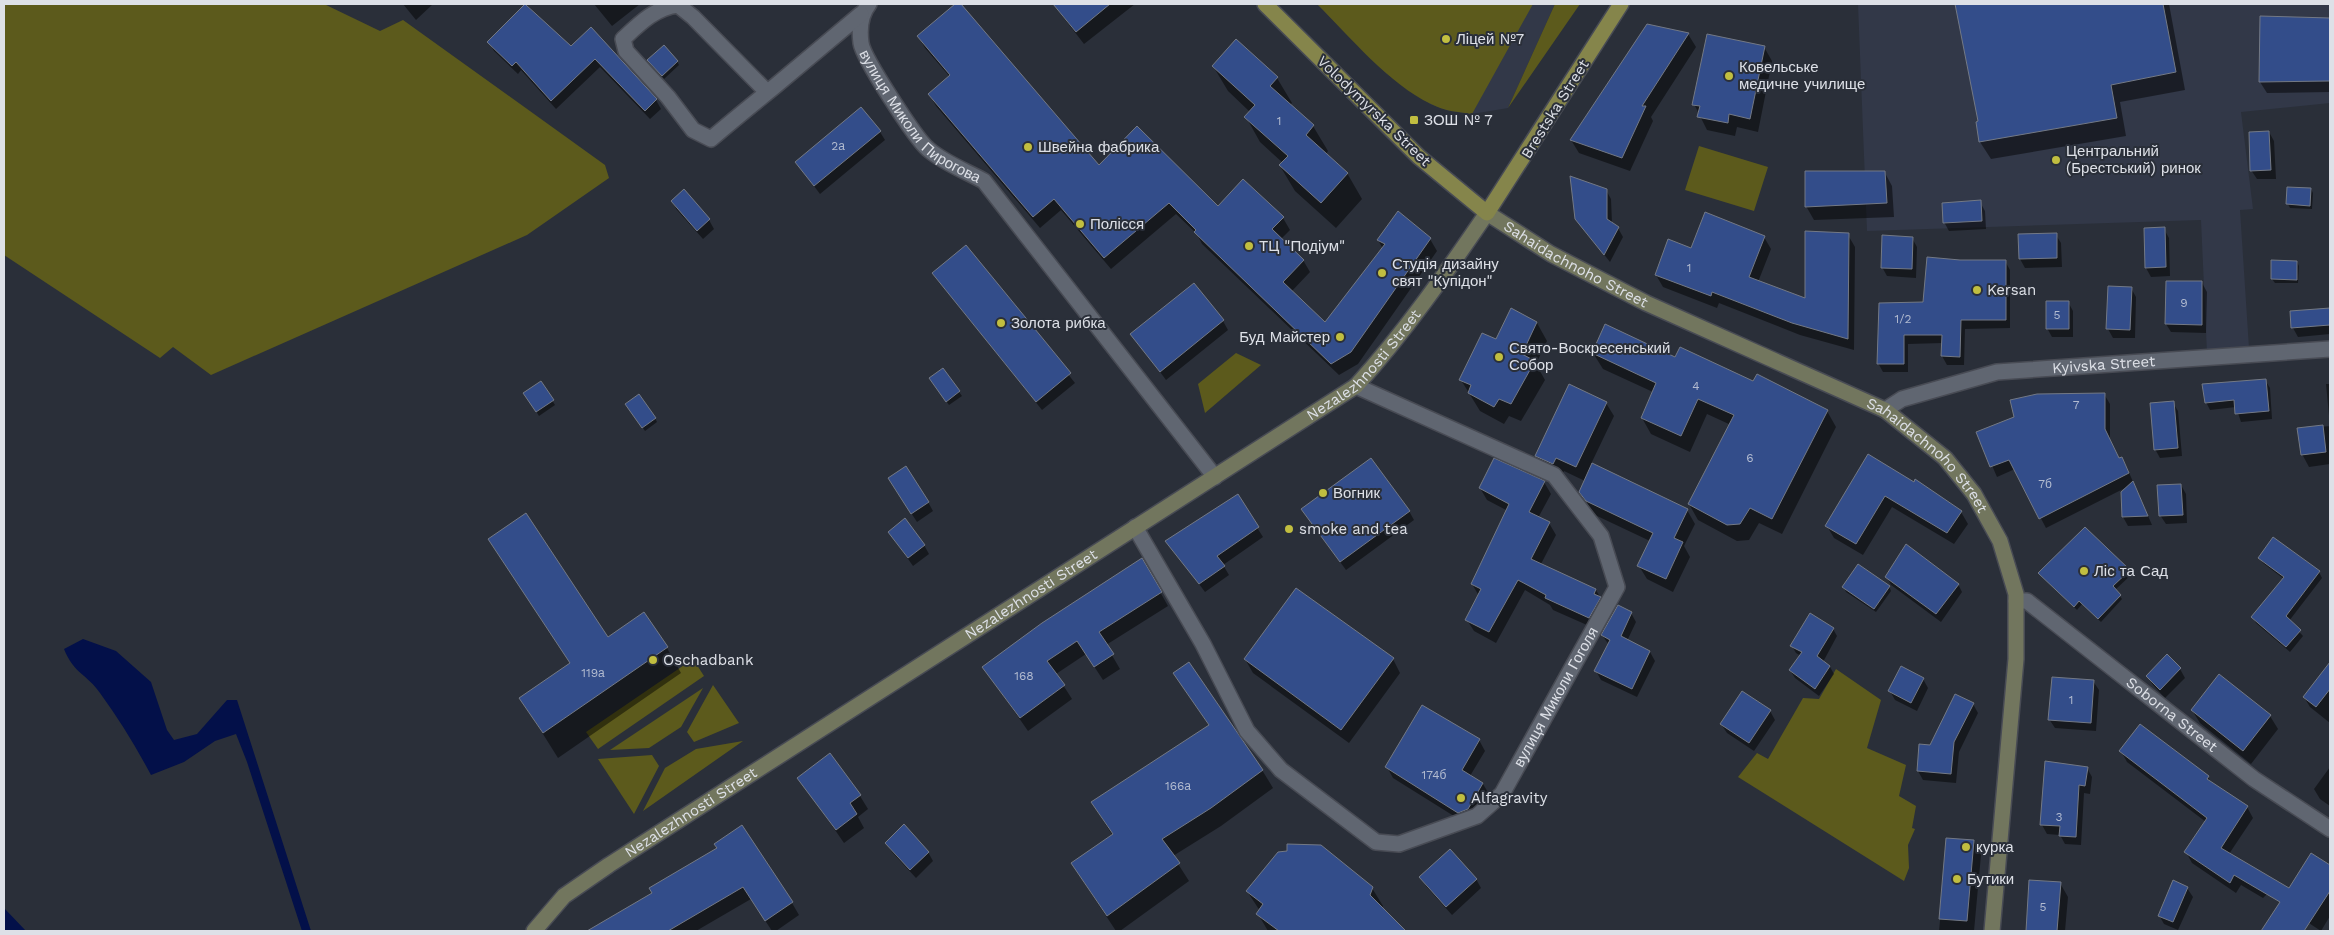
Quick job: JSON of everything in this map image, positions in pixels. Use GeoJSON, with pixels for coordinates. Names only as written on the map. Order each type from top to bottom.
{"type":"FeatureCollection","features":[{"type":"Feature","properties":{"kind":"main road","name":"Volodymyrska Street"},"geometry":{"type":"LineString","coordinates":[[1265,4],[1419,157],[1487,213]]}},
{"type":"Feature","properties":{"kind":"main road","name":"Brestska Street"},"geometry":{"type":"LineString","coordinates":[[1487,213],[1621,4]]}},
{"type":"Feature","properties":{"kind":"main road","name":"Nezalezhnosti Street"},"geometry":{"type":"LineString","coordinates":[[534,931],[564,896],[609,865],[1356,386],[1406,328],[1487,213]]}},
{"type":"Feature","properties":{"kind":"main road","name":"Sahaidachnoho Street"},"geometry":{"type":"LineString","coordinates":[[1487,213],[1551,254],[1646,303],[1885,410],[1945,458],[1974,494],[2000,541],[2016,594],[2016,659],[1992,931]]}},
{"type":"Feature","properties":{"kind":"street"},"geometry":{"type":"LineString","coordinates":[[767,92],[693,16],[678,4],[666,6],[641,23],[623,39],[626,51],[668,97],[694,130],[711,139],[767,92],[865,9]]}},
{"type":"Feature","properties":{"kind":"street","name":"вулиця Миколи Пирогова"},"geometry":{"type":"LineString","coordinates":[[865,9],[861,44],[870,66],[927,148],[950,164],[984,181],[1215,477]]}},
{"type":"Feature","properties":{"kind":"street","name":"Kyivska Street"},"geometry":{"type":"LineString","coordinates":[[1885,410],[1902,399],[1996,372],[2330,349]]}},
{"type":"Feature","properties":{"kind":"street","name":"вулиця Миколи Гоголя"},"geometry":{"type":"LineString","coordinates":[[1135,527],[1203,644],[1247,730],[1280,770],[1376,842],[1399,844],[1477,816],[1502,794],[1617,587],[1601,536],[1554,475],[1356,386]]}},
{"type":"Feature","properties":{"kind":"street","name":"Soborna Street"},"geometry":{"type":"LineString","coordinates":[[2016,601],[2026,600],[2254,779],[2330,829]]}},
{"type":"Feature","properties":{"kind":"shaded area"},"geometry":{"type":"Polygon","coordinates":[[[4,4],[324,4],[380,31],[403,20],[605,165],[609,178],[527,235],[211,375],[173,347],[160,358],[4,255],[4,4]]]}},
{"type":"Feature","properties":{"kind":"shaded area","name":"Ліцей №7"},"geometry":{"type":"Polygon","coordinates":[[[1317,4],[1555,4],[1508,108],[1472,114],[1449,111],[1430,104],[1387,74],[1317,4]]]}},
{"type":"Feature","properties":{"kind":"shaded area","name":"Ліцей №7"},"geometry":{"type":"Polygon","coordinates":[[[1317,4],[1533,4],[1472,114],[1451,111],[1436,106],[1400,85],[1371,59],[1317,4]]]}},
{"type":"Feature","properties":{"kind":"shaded area"},"geometry":{"type":"Polygon","coordinates":[[[1555,4],[1580,4],[1508,108],[1555,4]]]}},
{"type":"Feature","properties":{"kind":"shaded area","name":"Центральний (Брестський) ринок"},"geometry":{"type":"Polygon","coordinates":[[[1858,4],[2330,4],[2330,103],[2241,112],[2253,209],[2240,210],[2249,348],[2207,353],[2201,220],[1867,231],[1858,4]]]}},
{"type":"Feature","properties":{"kind":"shaded area"},"geometry":{"type":"Polygon","coordinates":[[[1699,146],[1768,167],[1754,211],[1685,190],[1699,146]]]}},
{"type":"Feature","properties":{"kind":"shaded area"},"geometry":{"type":"Polygon","coordinates":[[[1236,353],[1261,365],[1205,413],[1198,384],[1236,353]]]}},
{"type":"Feature","properties":{"kind":"shaded area"},"geometry":{"type":"Polygon","coordinates":[[[83,639],[116,651],[151,682],[167,730],[174,740],[197,734],[227,700],[237,700],[311,931],[302,931],[247,762],[236,734],[215,741],[184,762],[151,775],[107,703],[95,687],[72,664],[64,649],[83,639]]]}},
{"type":"Feature","properties":{"kind":"shaded area"},"geometry":{"type":"Polygon","coordinates":[[[693,659],[704,676],[598,749],[586,732],[693,659]]]}},
{"type":"Feature","properties":{"kind":"shaded area"},"geometry":{"type":"Polygon","coordinates":[[[1836,669],[1881,700],[1867,748],[1906,765],[1899,796],[1916,806],[1912,828],[1915,829],[1908,845],[1909,868],[1904,881],[1738,777],[1757,753],[1768,759],[1803,698],[1819,699],[1836,669]]]}},
{"type":"Feature","properties":{"kind":"shaded area"},"geometry":{"type":"Polygon","coordinates":[[[713,685],[739,723],[694,742],[687,732],[713,685]]]}},
{"type":"Feature","properties":{"kind":"shaded area"},"geometry":{"type":"Polygon","coordinates":[[[703,688],[681,727],[649,748],[610,750],[703,688]]]}},
{"type":"Feature","properties":{"kind":"shaded area"},"geometry":{"type":"Polygon","coordinates":[[[743,741],[643,811],[665,768],[696,749],[743,741]]]}},
{"type":"Feature","properties":{"kind":"shaded area"},"geometry":{"type":"Polygon","coordinates":[[[652,755],[659,766],[634,814],[598,759],[652,755]]]}},
{"type":"Feature","properties":{"kind":"shaded area"},"geometry":{"type":"Polygon","coordinates":[[[4,908],[26,931],[4,931],[4,908]]]}},
{"type":"Feature","properties":{"kind":"building"},"geometry":{"type":"Polygon","coordinates":[[[525,4],[571,46],[591,27],[657,99],[645,111],[595,59],[551,101],[516,62],[512,66],[487,42],[525,4]]]}},
{"type":"Feature","properties":{"kind":"building"},"geometry":{"type":"Polygon","coordinates":[[[955,4],[961,4],[1099,165],[1137,126],[1218,206],[1243,179],[1284,217],[1272,229],[1304,260],[1283,282],[1325,322],[1385,244],[1377,240],[1398,211],[1431,238],[1351,352],[1331,364],[1194,232],[1196,230],[1169,203],[1104,258],[1054,199],[1033,217],[928,94],[950,75],[917,36],[955,4]]]}},
{"type":"Feature","properties":{"kind":"building"},"geometry":{"type":"Polygon","coordinates":[[[1053,4],[1110,4],[1076,32],[1053,4]]]}},
{"type":"Feature","properties":{"kind":"building"},"geometry":{"type":"Polygon","coordinates":[[[1955,4],[2163,4],[2176,72],[2111,85],[2117,118],[1979,142],[1976,122],[1978,121],[1955,4]]]}},
{"type":"Feature","properties":{"kind":"building"},"geometry":{"type":"Polygon","coordinates":[[[2260,16],[2330,18],[2330,81],[2259,82],[2260,16]]]}},
{"type":"Feature","properties":{"kind":"building"},"geometry":{"type":"Polygon","coordinates":[[[1647,24],[1689,33],[1642,106],[1646,106],[1622,158],[1570,140],[1647,24]]]}},
{"type":"Feature","properties":{"kind":"building","name":"Ковельське медичне училище"},"geometry":{"type":"Polygon","coordinates":[[[1707,34],[1765,46],[1750,119],[1729,114],[1728,123],[1697,117],[1700,106],[1692,105],[1707,34]]]}},
{"type":"Feature","properties":{"kind":"building"},"geometry":{"type":"Polygon","coordinates":[[[1236,39],[1278,77],[1270,86],[1314,125],[1306,135],[1348,173],[1321,203],[1279,165],[1288,156],[1244,117],[1255,105],[1212,66],[1236,39]]]}},
{"type":"Feature","properties":{"kind":"building"},"geometry":{"type":"Polygon","coordinates":[[[664,45],[678,61],[662,76],[647,60],[664,45]]]}},
{"type":"Feature","properties":{"kind":"building"},"geometry":{"type":"Polygon","coordinates":[[[861,107],[881,131],[814,186],[795,162],[861,107]]]}},
{"type":"Feature","properties":{"kind":"building"},"geometry":{"type":"Polygon","coordinates":[[[2269,131],[2271,170],[2250,171],[2249,132],[2269,131]]]}},
{"type":"Feature","properties":{"kind":"building"},"geometry":{"type":"Polygon","coordinates":[[[1805,171],[1885,171],[1887,203],[1805,207],[1805,171]]]}},
{"type":"Feature","properties":{"kind":"building"},"geometry":{"type":"Polygon","coordinates":[[[1570,176],[1607,189],[1607,219],[1619,227],[1604,255],[1575,219],[1570,176]]]}},
{"type":"Feature","properties":{"kind":"building"},"geometry":{"type":"Polygon","coordinates":[[[2287,187],[2311,188],[2310,206],[2286,204],[2287,187]]]}},
{"type":"Feature","properties":{"kind":"building"},"geometry":{"type":"Polygon","coordinates":[[[684,189],[710,219],[697,231],[671,201],[684,189]]]}},
{"type":"Feature","properties":{"kind":"building"},"geometry":{"type":"Polygon","coordinates":[[[1981,200],[1982,221],[1943,223],[1942,203],[1981,200]]]}},
{"type":"Feature","properties":{"kind":"building"},"geometry":{"type":"Polygon","coordinates":[[[1705,212],[1765,236],[1749,277],[1805,298],[1805,231],[1849,233],[1848,339],[1792,323],[1712,292],[1711,296],[1655,275],[1668,239],[1691,248],[1705,212]]]}},
{"type":"Feature","properties":{"kind":"building"},"geometry":{"type":"Polygon","coordinates":[[[2165,227],[2166,267],[2145,268],[2144,228],[2165,227]]]}},
{"type":"Feature","properties":{"kind":"building"},"geometry":{"type":"Polygon","coordinates":[[[2057,233],[2057,258],[2019,259],[2018,234],[2057,233]]]}},
{"type":"Feature","properties":{"kind":"building"},"geometry":{"type":"Polygon","coordinates":[[[1882,235],[1913,237],[1912,269],[1881,268],[1882,235]]]}},
{"type":"Feature","properties":{"kind":"building","name":"Золота рибка"},"geometry":{"type":"Polygon","coordinates":[[[966,245],[1071,373],[1036,402],[932,273],[966,245]]]}},
{"type":"Feature","properties":{"kind":"building"},"geometry":{"type":"Polygon","coordinates":[[[1927,257],[1960,260],[2006,260],[2006,320],[1961,320],[1960,357],[1941,356],[1942,335],[1904,335],[1904,364],[1877,364],[1879,303],[1923,302],[1927,257]]]}},
{"type":"Feature","properties":{"kind":"building"},"geometry":{"type":"Polygon","coordinates":[[[2271,260],[2297,261],[2297,280],[2271,279],[2271,260]]]}},
{"type":"Feature","properties":{"kind":"building"},"geometry":{"type":"Polygon","coordinates":[[[2166,281],[2202,281],[2202,325],[2165,324],[2166,281]]]}},
{"type":"Feature","properties":{"kind":"building"},"geometry":{"type":"Polygon","coordinates":[[[1194,283],[1224,320],[1160,372],[1130,334],[1194,283]]]}},
{"type":"Feature","properties":{"kind":"building"},"geometry":{"type":"Polygon","coordinates":[[[2108,286],[2132,287],[2130,330],[2106,329],[2108,286]]]}},
{"type":"Feature","properties":{"kind":"building"},"geometry":{"type":"Polygon","coordinates":[[[2046,301],[2069,301],[2069,329],[2046,329],[2046,301]]]}},
{"type":"Feature","properties":{"kind":"building","name":"Свято-Воскресенський Собор"},"geometry":{"type":"Polygon","coordinates":[[[1511,308],[1537,322],[1522,354],[1535,361],[1511,404],[1499,399],[1494,407],[1468,393],[1471,385],[1459,380],[1482,333],[1496,339],[1511,308]]]}},
{"type":"Feature","properties":{"kind":"building"},"geometry":{"type":"Polygon","coordinates":[[[2330,308],[2330,325],[2291,328],[2290,311],[2330,308]]]}},
{"type":"Feature","properties":{"kind":"building"},"geometry":{"type":"Polygon","coordinates":[[[1605,324],[1675,357],[1680,347],[1753,381],[1757,374],[1828,410],[1772,519],[1750,508],[1740,524],[1727,525],[1688,504],[1734,415],[1698,399],[1681,436],[1641,418],[1656,383],[1592,353],[1605,324]]]}},
{"type":"Feature","properties":{"kind":"building"},"geometry":{"type":"Polygon","coordinates":[[[943,368],[960,391],[946,402],[929,378],[943,368]]]}},
{"type":"Feature","properties":{"kind":"building"},"geometry":{"type":"Polygon","coordinates":[[[2266,379],[2269,411],[2235,414],[2234,400],[2205,403],[2202,384],[2266,379]]]}},
{"type":"Feature","properties":{"kind":"building"},"geometry":{"type":"Polygon","coordinates":[[[541,381],[554,400],[536,412],[523,393],[541,381]]]}},
{"type":"Feature","properties":{"kind":"building"},"geometry":{"type":"Polygon","coordinates":[[[1569,384],[1607,402],[1576,467],[1556,458],[1553,464],[1535,456],[1569,384]]]}},
{"type":"Feature","properties":{"kind":"building"},"geometry":{"type":"Polygon","coordinates":[[[2105,393],[2105,429],[2119,458],[2122,457],[2129,473],[2039,519],[2009,460],[1990,467],[1976,432],[2014,417],[2010,400],[2037,394],[2105,393]]]}},
{"type":"Feature","properties":{"kind":"building"},"geometry":{"type":"Polygon","coordinates":[[[639,394],[656,418],[642,428],[625,404],[639,394]]]}},
{"type":"Feature","properties":{"kind":"building"},"geometry":{"type":"Polygon","coordinates":[[[2174,401],[2178,448],[2154,450],[2150,403],[2174,401]]]}},
{"type":"Feature","properties":{"kind":"building"},"geometry":{"type":"Polygon","coordinates":[[[2323,425],[2326,452],[2301,455],[2297,428],[2323,425]]]}},
{"type":"Feature","properties":{"kind":"building"},"geometry":{"type":"Polygon","coordinates":[[[1868,454],[1914,482],[1915,479],[1962,511],[1947,533],[1885,496],[1856,544],[1825,526],[1868,454]]]}},
{"type":"Feature","properties":{"kind":"building"},"geometry":{"type":"Polygon","coordinates":[[[1371,458],[1410,511],[1340,562],[1301,509],[1371,458]]]}},
{"type":"Feature","properties":{"kind":"building"},"geometry":{"type":"Polygon","coordinates":[[[1494,458],[1545,481],[1529,512],[1550,522],[1531,559],[1596,589],[1594,594],[1601,597],[1589,618],[1545,598],[1546,595],[1518,580],[1489,632],[1465,620],[1481,589],[1471,584],[1509,504],[1479,488],[1494,458]]]}},
{"type":"Feature","properties":{"kind":"building"},"geometry":{"type":"Polygon","coordinates":[[[1592,463],[1688,509],[1674,538],[1683,542],[1666,579],[1637,566],[1653,533],[1586,501],[1579,492],[1592,463]]]}},
{"type":"Feature","properties":{"kind":"building"},"geometry":{"type":"Polygon","coordinates":[[[906,466],[929,502],[911,514],[888,478],[906,466]]]}},
{"type":"Feature","properties":{"kind":"building"},"geometry":{"type":"Polygon","coordinates":[[[2133,481],[2148,516],[2122,517],[2121,492],[2133,481]]]}},
{"type":"Feature","properties":{"kind":"building"},"geometry":{"type":"Polygon","coordinates":[[[2181,484],[2183,515],[2159,516],[2157,485],[2181,484]]]}},
{"type":"Feature","properties":{"kind":"building"},"geometry":{"type":"Polygon","coordinates":[[[1238,494],[1259,527],[1217,556],[1225,566],[1199,584],[1165,541],[1238,494]]]}},
{"type":"Feature","properties":{"kind":"building"},"geometry":{"type":"Polygon","coordinates":[[[526,513],[608,637],[644,612],[668,647],[543,733],[519,698],[570,663],[488,539],[526,513]]]}},
{"type":"Feature","properties":{"kind":"building"},"geometry":{"type":"Polygon","coordinates":[[[905,518],[925,545],[908,558],[888,532],[905,518]]]}},
{"type":"Feature","properties":{"kind":"building","name":"Ліс та Сад"},"geometry":{"type":"Polygon","coordinates":[[[2085,527],[2130,570],[2113,586],[2121,595],[2098,619],[2079,601],[2074,607],[2038,573],[2085,527]]]}},
{"type":"Feature","properties":{"kind":"building"},"geometry":{"type":"Polygon","coordinates":[[[2273,537],[2320,571],[2286,616],[2301,630],[2286,647],[2251,617],[2284,577],[2258,558],[2273,537]]]}},
{"type":"Feature","properties":{"kind":"building"},"geometry":{"type":"Polygon","coordinates":[[[1906,544],[1959,584],[1936,614],[1885,577],[1906,544]]]}},
{"type":"Feature","properties":{"kind":"building"},"geometry":{"type":"Polygon","coordinates":[[[1142,558],[1162,592],[1099,632],[1114,654],[1094,667],[1077,641],[1047,661],[1065,685],[1020,718],[982,667],[1042,623],[1142,558]]]}},
{"type":"Feature","properties":{"kind":"building"},"geometry":{"type":"Polygon","coordinates":[[[1858,564],[1890,586],[1874,609],[1842,587],[1858,564]]]}},
{"type":"Feature","properties":{"kind":"building"},"geometry":{"type":"Polygon","coordinates":[[[1296,588],[1394,658],[1341,730],[1244,659],[1296,588]]]}},
{"type":"Feature","properties":{"kind":"building"},"geometry":{"type":"Polygon","coordinates":[[[1618,605],[1632,612],[1621,636],[1650,651],[1632,689],[1594,671],[1610,640],[1601,635],[1618,605]]]}},
{"type":"Feature","properties":{"kind":"building"},"geometry":{"type":"Polygon","coordinates":[[[1810,613],[1834,628],[1817,656],[1830,666],[1815,689],[1789,670],[1802,652],[1790,646],[1810,613]]]}},
{"type":"Feature","properties":{"kind":"building"},"geometry":{"type":"Polygon","coordinates":[[[2167,654],[2181,668],[2160,690],[2146,676],[2167,654]]]}},
{"type":"Feature","properties":{"kind":"building"},"geometry":{"type":"Polygon","coordinates":[[[1189,662],[1263,770],[1211,808],[1162,839],[1180,863],[1107,916],[1071,863],[1113,834],[1091,802],[1209,725],[1173,673],[1189,662]]]}},
{"type":"Feature","properties":{"kind":"building"},"geometry":{"type":"Polygon","coordinates":[[[2330,662],[2330,689],[2316,707],[2303,697],[2330,662]]]}},
{"type":"Feature","properties":{"kind":"building"},"geometry":{"type":"Polygon","coordinates":[[[1901,666],[1924,678],[1911,703],[1888,691],[1901,666]]]}},
{"type":"Feature","properties":{"kind":"building"},"geometry":{"type":"Polygon","coordinates":[[[2219,674],[2271,715],[2243,751],[2191,710],[2219,674]]]}},
{"type":"Feature","properties":{"kind":"building"},"geometry":{"type":"Polygon","coordinates":[[[2052,677],[2094,680],[2091,723],[2048,720],[2052,677]]]}},
{"type":"Feature","properties":{"kind":"building"},"geometry":{"type":"Polygon","coordinates":[[[1742,691],[1771,710],[1749,743],[1720,724],[1742,691]]]}},
{"type":"Feature","properties":{"kind":"building"},"geometry":{"type":"Polygon","coordinates":[[[1955,694],[1974,703],[1954,742],[1951,774],[1917,771],[1919,744],[1930,745],[1955,694]]]}},
{"type":"Feature","properties":{"kind":"building"},"geometry":{"type":"Polygon","coordinates":[[[1422,705],[1480,739],[1462,770],[1483,783],[1468,809],[1458,813],[1385,767],[1422,705]]]}},
{"type":"Feature","properties":{"kind":"building"},"geometry":{"type":"Polygon","coordinates":[[[2140,724],[2209,776],[2207,779],[2248,806],[2221,848],[2289,888],[2311,853],[2330,865],[2330,891],[2304,931],[2261,931],[2280,902],[2234,875],[2230,883],[2184,852],[2207,818],[2119,751],[2140,724]]]}},
{"type":"Feature","properties":{"kind":"building"},"geometry":{"type":"Polygon","coordinates":[[[830,753],[861,795],[850,803],[857,814],[836,830],[797,778],[830,753]]]}},
{"type":"Feature","properties":{"kind":"building"},"geometry":{"type":"Polygon","coordinates":[[[2045,761],[2088,767],[2085,786],[2079,785],[2076,837],[2059,836],[2060,826],[2040,825],[2045,761]]]}},
{"type":"Feature","properties":{"kind":"building"},"geometry":{"type":"Polygon","coordinates":[[[904,824],[929,852],[910,870],[885,843],[904,824]]]}},
{"type":"Feature","properties":{"kind":"building"},"geometry":{"type":"Polygon","coordinates":[[[742,825],[793,902],[765,921],[743,887],[668,931],[587,931],[652,893],[649,888],[717,848],[714,844],[742,825]]]}},
{"type":"Feature","properties":{"kind":"building","name":"Бутики"},"geometry":{"type":"Polygon","coordinates":[[[1946,838],[1974,840],[1967,921],[1939,919],[1946,838]]]}},
{"type":"Feature","properties":{"kind":"building"},"geometry":{"type":"Polygon","coordinates":[[[1287,844],[1321,845],[1373,887],[1370,895],[1406,931],[1279,931],[1256,914],[1263,904],[1246,891],[1278,852],[1287,851],[1287,844]]]}},
{"type":"Feature","properties":{"kind":"building"},"geometry":{"type":"Polygon","coordinates":[[[1450,849],[1477,879],[1446,907],[1419,877],[1450,849]]]}},
{"type":"Feature","properties":{"kind":"building"},"geometry":{"type":"Polygon","coordinates":[[[2029,880],[2061,882],[2057,931],[2026,931],[2029,880]]]}},
{"type":"Feature","properties":{"kind":"building"},"geometry":{"type":"Polygon","coordinates":[[[2173,880],[2188,887],[2173,922],[2158,916],[2173,880]]]}},
{"type":"Feature","properties":{"kind":"place","name":"Ліцей №7"},"geometry":{"type":"Point","coordinates":[1446,39]}},
{"type":"Feature","properties":{"kind":"place","name":"Ковельське медичне училище"},"geometry":{"type":"Point","coordinates":[1729,76]}},
{"type":"Feature","properties":{"kind":"place","name":"ЗОШ № 7"},"geometry":{"type":"Point","coordinates":[1414,120]}},
{"type":"Feature","properties":{"kind":"place","name":"Швейна фабрика"},"geometry":{"type":"Point","coordinates":[1028,147]}},
{"type":"Feature","properties":{"kind":"place","name":"Центральний (Брестський) ринок"},"geometry":{"type":"Point","coordinates":[2056,160]}},
{"type":"Feature","properties":{"kind":"place","name":"Полісся"},"geometry":{"type":"Point","coordinates":[1080,224]}},
{"type":"Feature","properties":{"kind":"place","name":"ТЦ \"Подіум\""},"geometry":{"type":"Point","coordinates":[1249,246]}},
{"type":"Feature","properties":{"kind":"place","name":"Студія дизайну свят \"Купідон\""},"geometry":{"type":"Point","coordinates":[1382,273]}},
{"type":"Feature","properties":{"kind":"place","name":"Kersan"},"geometry":{"type":"Point","coordinates":[1977,290]}},
{"type":"Feature","properties":{"kind":"place","name":"Золота рибка"},"geometry":{"type":"Point","coordinates":[1001,323]}},
{"type":"Feature","properties":{"kind":"place","name":"Буд Майстер"},"geometry":{"type":"Point","coordinates":[1340,337]}},
{"type":"Feature","properties":{"kind":"place","name":"Свято-Воскресенський Собор"},"geometry":{"type":"Point","coordinates":[1499,357]}},
{"type":"Feature","properties":{"kind":"place","name":"Вогник"},"geometry":{"type":"Point","coordinates":[1323,493]}},
{"type":"Feature","properties":{"kind":"place","name":"smoke and tea"},"geometry":{"type":"Point","coordinates":[1289,529]}},
{"type":"Feature","properties":{"kind":"place","name":"Ліс та Сад"},"geometry":{"type":"Point","coordinates":[2084,571]}},
{"type":"Feature","properties":{"kind":"place","name":"Oschadbank"},"geometry":{"type":"Point","coordinates":[653,660]}},
{"type":"Feature","properties":{"kind":"place","name":"Alfagravity"},"geometry":{"type":"Point","coordinates":[1461,798]}},
{"type":"Feature","properties":{"kind":"place","name":"курка"},"geometry":{"type":"Point","coordinates":[1966,847]}},
{"type":"Feature","properties":{"kind":"place","name":"Бутики"},"geometry":{"type":"Point","coordinates":[1957,879]}}]}
